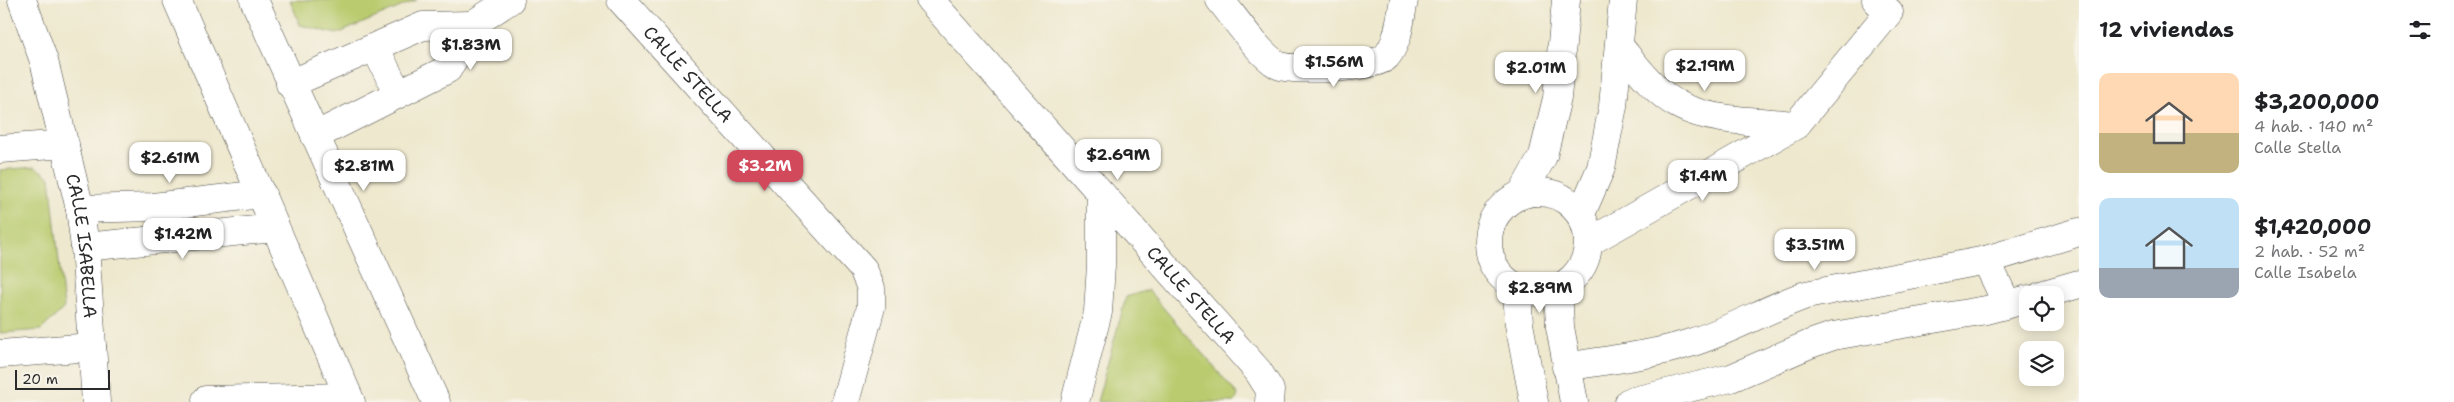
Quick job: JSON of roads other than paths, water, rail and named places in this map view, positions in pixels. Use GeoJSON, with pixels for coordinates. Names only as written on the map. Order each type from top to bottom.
{"type":"FeatureCollection","features":[{"type":"Feature","properties":{"kind":"street","name":"CALLE ISABELLA"},"geometry":{"type":"LineString","coordinates":[[22,0],[44,61],[80,209],[85,247],[96,402]]}},
{"type":"Feature","properties":{"kind":"street"},"geometry":{"type":"LineString","coordinates":[[177,0],[350,400],[206,400]]}},
{"type":"Feature","properties":{"kind":"street"},"geometry":{"type":"LineString","coordinates":[[254,0],[290,84],[436,402]]}},
{"type":"Feature","properties":{"kind":"street"},"geometry":{"type":"LineString","coordinates":[[290,84],[423,26],[473,15],[510,0]]}},
{"type":"Feature","properties":{"kind":"street","name":"CALLE STELLA"},"geometry":{"type":"LineString","coordinates":[[621,0],[863,269],[871,288],[871,306],[845,402]]}},
{"type":"Feature","properties":{"kind":"street","name":"CALLE STELLA"},"geometry":{"type":"LineString","coordinates":[[930,0],[1258,371],[1269,396]]}},
{"type":"Feature","properties":{"kind":"street"},"geometry":{"type":"LineString","coordinates":[[1220,0],[1270,59],[1280,66],[1293,69],[1367,65],[1385,59],[1394,46],[1404,0]]}},
{"type":"Feature","properties":{"kind":"street"},"geometry":{"type":"LineString","coordinates":[[1521,195],[1543,156],[1557,98],[1566,0]]}},
{"type":"Feature","properties":{"kind":"street"},"geometry":{"type":"LineString","coordinates":[[1581,214],[1602,168],[1613,106],[1623,0]]}},
{"type":"Feature","properties":{"kind":"street"},"geometry":{"type":"LineString","coordinates":[[1589,242],[1796,125],[1883,6]]}},
{"type":"Feature","properties":{"kind":"street"},"geometry":{"type":"LineString","coordinates":[[315,136],[448,69],[473,15]]}},
{"type":"Feature","properties":{"kind":"street"},"geometry":{"type":"LineString","coordinates":[[1618,46],[1655,86],[1678,105],[1703,114],[1796,125]]}},
{"type":"Feature","properties":{"kind":"street"},"geometry":{"type":"LineString","coordinates":[[375,47],[398,94]]}},
{"type":"Feature","properties":{"kind":"street"},"geometry":{"type":"LineString","coordinates":[[0,149],[65,144]]}},
{"type":"Feature","properties":{"kind":"street"},"geometry":{"type":"LineString","coordinates":[[1537,192],[1554,194],[1569,202],[1581,214],[1587,228],[1589,242],[1587,257],[1581,270],[1571,281],[1558,289],[1545,292],[1531,292],[1517,288],[1503,279],[1493,265],[1488,249],[1489,232],[1495,216],[1506,203],[1521,195],[1537,192]]}},
{"type":"Feature","properties":{"kind":"street"},"geometry":{"type":"LineString","coordinates":[[80,209],[195,203],[262,194]]}},
{"type":"Feature","properties":{"kind":"street"},"geometry":{"type":"LineString","coordinates":[[1075,402],[1098,312],[1102,265],[1101,194]]}},
{"type":"Feature","properties":{"kind":"street"},"geometry":{"type":"LineString","coordinates":[[195,203],[200,237]]}},
{"type":"Feature","properties":{"kind":"street"},"geometry":{"type":"LineString","coordinates":[[85,247],[275,228]]}},
{"type":"Feature","properties":{"kind":"street"},"geometry":{"type":"LineString","coordinates":[[1566,367],[1683,345],[1711,336],[1779,304],[1806,295],[1986,260],[2079,232]]}},
{"type":"Feature","properties":{"kind":"street"},"geometry":{"type":"LineString","coordinates":[[1629,402],[1731,378],[1833,336],[2017,302],[1986,260]]}},
{"type":"Feature","properties":{"kind":"street"},"geometry":{"type":"LineString","coordinates":[[2064,288],[2079,284]]}},
{"type":"Feature","properties":{"kind":"street"},"geometry":{"type":"LineString","coordinates":[[1517,288],[1519,324],[1534,402]]}},
{"type":"Feature","properties":{"kind":"street"},"geometry":{"type":"LineString","coordinates":[[1558,289],[1560,327],[1574,402]]}},
{"type":"Feature","properties":{"kind":"street"},"geometry":{"type":"LineString","coordinates":[[0,354],[92,347]]}}]}
